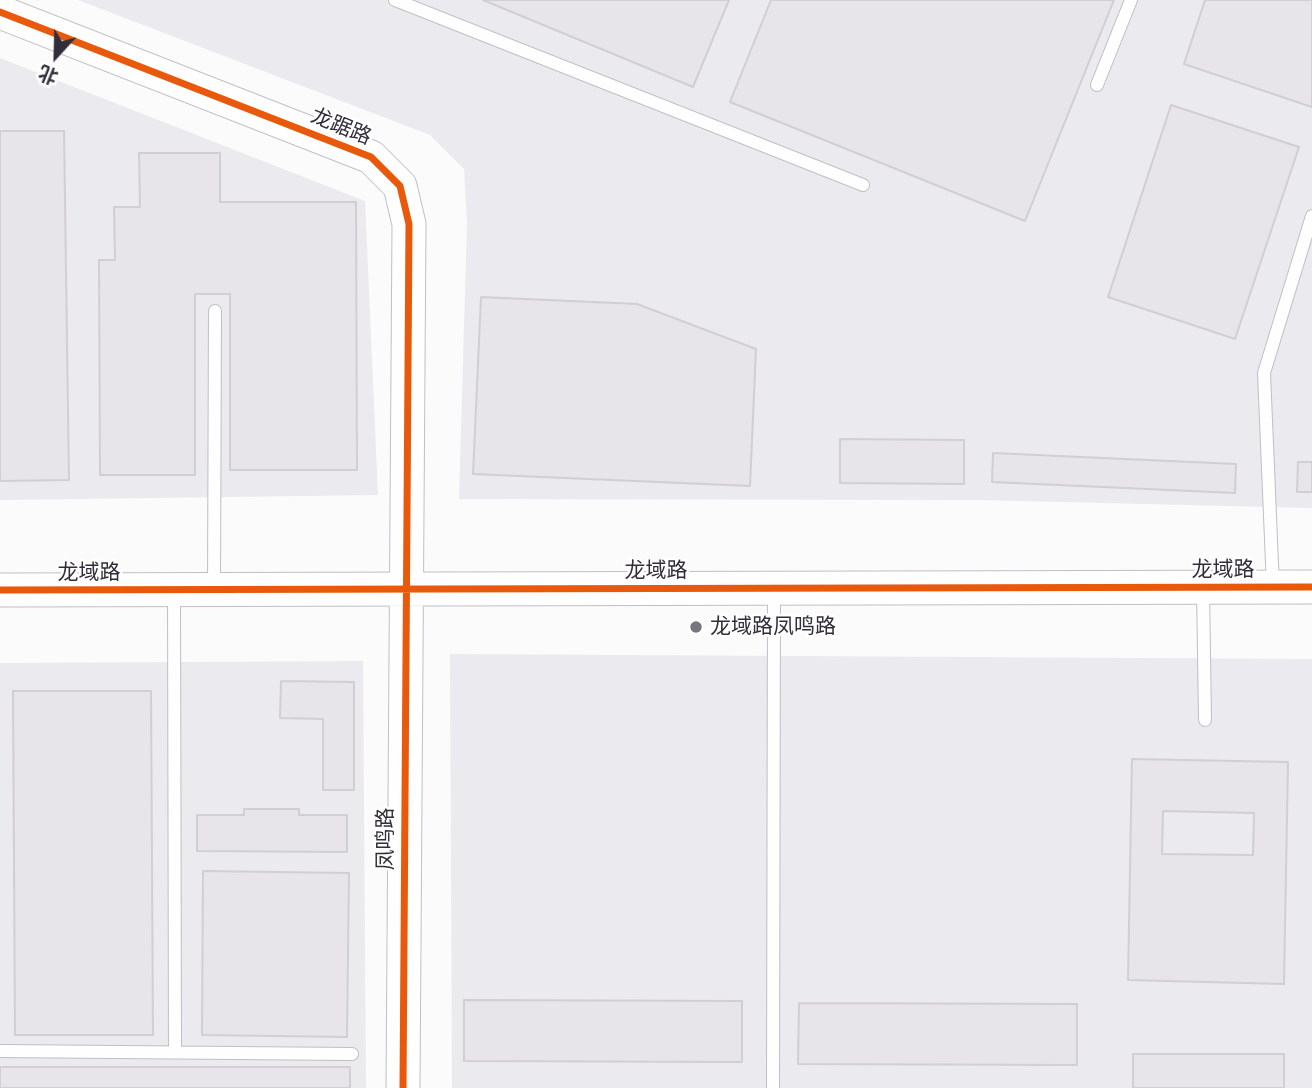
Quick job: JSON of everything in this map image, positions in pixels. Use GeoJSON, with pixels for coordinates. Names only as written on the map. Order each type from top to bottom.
{"type":"FeatureCollection","features":[{"type":"Feature","properties":{"kind":"street","name":"龙踞路"},"geometry":{"type":"LineString","coordinates":[[0,12],[371,157],[400,186],[409,224],[404,590]]}},
{"type":"Feature","properties":{"kind":"street","name":"龙域路"},"geometry":{"type":"LineString","coordinates":[[0,590],[1312,587]]}},
{"type":"Feature","properties":{"kind":"street","name":"凤鸣路"},"geometry":{"type":"LineString","coordinates":[[402,1088],[404,590]]}},
{"type":"Feature","properties":{"kind":"lane"},"geometry":{"type":"LineString","coordinates":[[395,0],[863,185]]}},
{"type":"Feature","properties":{"kind":"lane"},"geometry":{"type":"LineString","coordinates":[[1097,85],[1131,0]]}},
{"type":"Feature","properties":{"kind":"lane"},"geometry":{"type":"LineString","coordinates":[[1273,587],[1264,373],[1312,216]]}},
{"type":"Feature","properties":{"kind":"lane"},"geometry":{"type":"LineString","coordinates":[[214,590],[215,311]]}},
{"type":"Feature","properties":{"kind":"lane"},"geometry":{"type":"LineString","coordinates":[[1203,587],[1205,720]]}},
{"type":"Feature","properties":{"kind":"lane"},"geometry":{"type":"LineString","coordinates":[[774,588],[774,1088]]}},
{"type":"Feature","properties":{"kind":"lane"},"geometry":{"type":"LineString","coordinates":[[174,590],[175,1052]]}},
{"type":"Feature","properties":{"kind":"lane"},"geometry":{"type":"LineString","coordinates":[[0,1051],[352,1054]]}},
{"type":"Feature","properties":{"kind":"shaded area"},"geometry":{"type":"Polygon","coordinates":[[[78,0],[1312,0],[1312,508],[977,500],[459,499],[467,223],[464,169],[430,135],[78,0]]]}},
{"type":"Feature","properties":{"kind":"shaded area"},"geometry":{"type":"Polygon","coordinates":[[[0,58],[365,201],[378,495],[0,500],[0,58]]]}},
{"type":"Feature","properties":{"kind":"shaded area"},"geometry":{"type":"Polygon","coordinates":[[[450,654],[1312,659],[1312,1088],[452,1088],[450,654]]]}},
{"type":"Feature","properties":{"kind":"shaded area"},"geometry":{"type":"Polygon","coordinates":[[[363,661],[366,1088],[0,1088],[0,663],[363,661]]]}},
{"type":"Feature","properties":{"kind":"building"},"geometry":{"type":"Polygon","coordinates":[[[483,0],[729,0],[693,87],[483,0]]]}},
{"type":"Feature","properties":{"kind":"building"},"geometry":{"type":"Polygon","coordinates":[[[771,0],[1114,0],[1025,221],[730,102],[771,0]]]}},
{"type":"Feature","properties":{"kind":"building"},"geometry":{"type":"Polygon","coordinates":[[[1205,0],[1312,0],[1312,107],[1184,64],[1205,0]]]}},
{"type":"Feature","properties":{"kind":"building"},"geometry":{"type":"Polygon","coordinates":[[[1171,105],[1299,147],[1235,339],[1108,297],[1171,105]]]}},
{"type":"Feature","properties":{"kind":"building"},"geometry":{"type":"Polygon","coordinates":[[[0,131],[64,131],[69,480],[0,481],[0,131]]]}},
{"type":"Feature","properties":{"kind":"building"},"geometry":{"type":"Polygon","coordinates":[[[139,153],[220,153],[220,202],[356,202],[357,470],[230,470],[230,294],[195,294],[195,475],[100,475],[99,260],[115,260],[114,207],[140,207],[139,153]]]}},
{"type":"Feature","properties":{"kind":"building"},"geometry":{"type":"Polygon","coordinates":[[[481,297],[637,304],[756,349],[750,486],[473,474],[481,297]]]}},
{"type":"Feature","properties":{"kind":"building"},"geometry":{"type":"Polygon","coordinates":[[[840,439],[964,440],[964,484],[840,483],[840,439]]]}},
{"type":"Feature","properties":{"kind":"building"},"geometry":{"type":"Polygon","coordinates":[[[993,453],[1236,464],[1235,493],[992,482],[993,453]]]}},
{"type":"Feature","properties":{"kind":"building"},"geometry":{"type":"Polygon","coordinates":[[[1298,462],[1312,462],[1312,492],[1297,492],[1298,462]]]}},
{"type":"Feature","properties":{"kind":"building"},"geometry":{"type":"Polygon","coordinates":[[[281,681],[354,682],[354,790],[323,790],[323,719],[280,718],[281,681]]]}},
{"type":"Feature","properties":{"kind":"building"},"geometry":{"type":"Polygon","coordinates":[[[13,691],[151,691],[153,1035],[15,1035],[13,691]]]}},
{"type":"Feature","properties":{"kind":"building"},"geometry":{"type":"Polygon","coordinates":[[[1132,759],[1288,762],[1284,984],[1128,980],[1132,759]],[[1163,811],[1162,854],[1253,855],[1254,813],[1163,811]]]}},
{"type":"Feature","properties":{"kind":"building"},"geometry":{"type":"Polygon","coordinates":[[[244,809],[299,809],[299,815],[347,815],[347,852],[197,851],[197,815],[244,815],[244,809]]]}},
{"type":"Feature","properties":{"kind":"building"},"geometry":{"type":"Polygon","coordinates":[[[203,871],[349,873],[347,1037],[202,1035],[203,871]]]}},
{"type":"Feature","properties":{"kind":"building"},"geometry":{"type":"Polygon","coordinates":[[[464,1000],[742,1001],[742,1062],[464,1061],[464,1000]]]}},
{"type":"Feature","properties":{"kind":"building"},"geometry":{"type":"Polygon","coordinates":[[[799,1003],[1077,1004],[1077,1065],[798,1064],[799,1003]]]}},
{"type":"Feature","properties":{"kind":"building"},"geometry":{"type":"Polygon","coordinates":[[[1133,1054],[1284,1054],[1284,1088],[1133,1088],[1133,1054]]]}},
{"type":"Feature","properties":{"kind":"building"},"geometry":{"type":"Polygon","coordinates":[[[0,1067],[350,1067],[350,1088],[0,1088],[0,1067]]]}},
{"type":"Feature","properties":{"kind":"cycle path"},"geometry":{"type":"LineString","coordinates":[[0,12],[371,157],[400,186],[409,224],[403,1088]]}},
{"type":"Feature","properties":{"kind":"cycle path"},"geometry":{"type":"LineString","coordinates":[[0,590],[1312,587]]}},
{"type":"Feature","properties":{"kind":"place","name":"龙域路凤鸣路"},"geometry":{"type":"Point","coordinates":[696,627]}}]}
